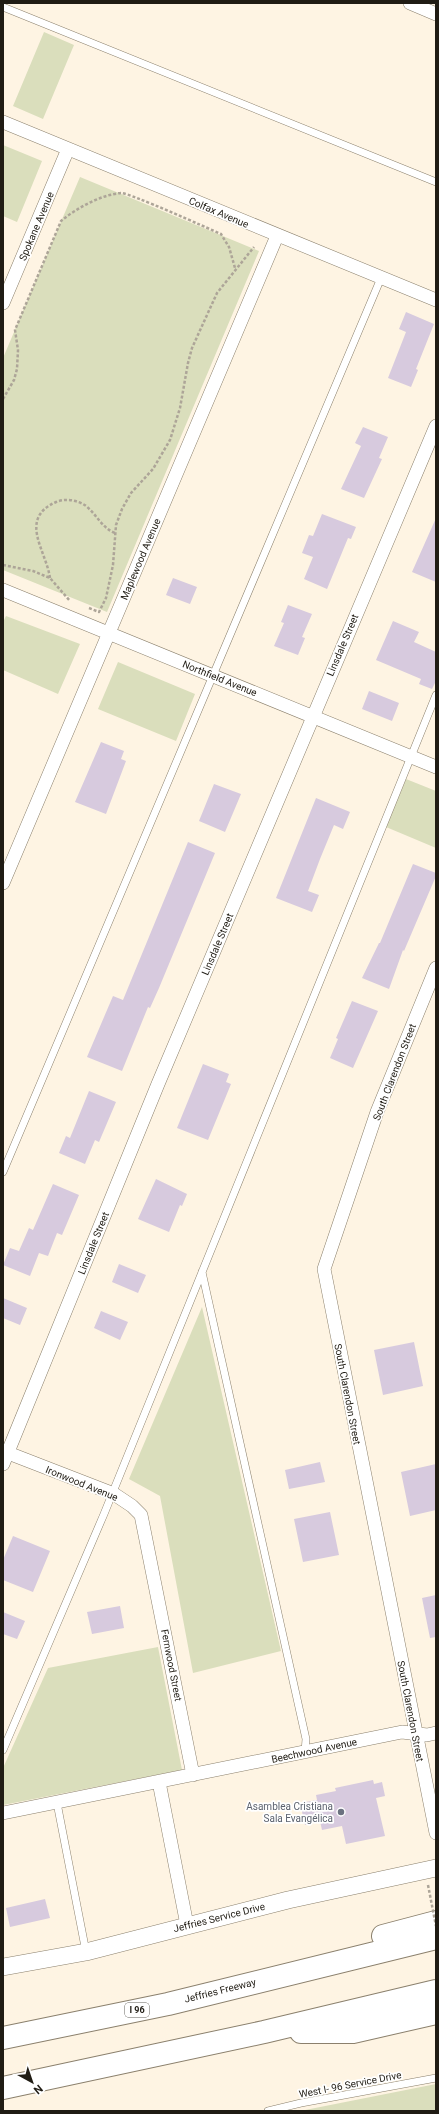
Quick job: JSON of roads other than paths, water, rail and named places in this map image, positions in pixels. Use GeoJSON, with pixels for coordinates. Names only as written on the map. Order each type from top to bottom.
{"type":"FeatureCollection","features":[{"type":"Feature","properties":{"kind":"highway"},"geometry":{"type":"LineString","coordinates":[[269,1978],[336,1948],[436,1922]]}},
{"type":"Feature","properties":{"kind":"highway","name":"Jeffries Freeway"},"geometry":{"type":"LineString","coordinates":[[3,2038],[168,2004],[436,1938]]}},
{"type":"Feature","properties":{"kind":"highway"},"geometry":{"type":"LineString","coordinates":[[3,2088],[264,2032],[436,1991]]}},
{"type":"Feature","properties":{"kind":"highway"},"geometry":{"type":"LineString","coordinates":[[264,2032],[353,2032],[436,2013]]}},
{"type":"Feature","properties":{"kind":"street"},"geometry":{"type":"LineString","coordinates":[[410,3],[436,14]]}},
{"type":"Feature","properties":{"kind":"street","name":"Colfax Avenue"},"geometry":{"type":"LineString","coordinates":[[3,122],[277,236],[436,300]]}},
{"type":"Feature","properties":{"kind":"street","name":"Spokane Avenue"},"geometry":{"type":"LineString","coordinates":[[3,303],[68,149]]}},
{"type":"Feature","properties":{"kind":"street","name":"Maplewood Avenue"},"geometry":{"type":"LineString","coordinates":[[3,883],[277,236]]}},
{"type":"Feature","properties":{"kind":"street","name":"Linsdale Street"},"geometry":{"type":"LineString","coordinates":[[5,1456],[312,716],[436,426]]}},
{"type":"Feature","properties":{"kind":"street","name":"Northfield Avenue"},"geometry":{"type":"LineString","coordinates":[[3,591],[213,675],[436,767]]}},
{"type":"Feature","properties":{"kind":"street","name":"South Clarendon Street"},"geometry":{"type":"LineString","coordinates":[[436,968],[377,1112],[324,1269],[436,1833]]}},
{"type":"Feature","properties":{"kind":"street","name":"Ironwood Avenue"},"geometry":{"type":"LineString","coordinates":[[5,1456],[112,1493],[132,1506],[141,1515],[150,1556]]}},
{"type":"Feature","properties":{"kind":"street","name":"Fernwood Street"},"geometry":{"type":"LineString","coordinates":[[150,1556],[193,1774]]}},
{"type":"Feature","properties":{"kind":"street","name":"Beechwood Avenue"},"geometry":{"type":"LineString","coordinates":[[159,1782],[402,1732],[427,1735],[436,1733]]}},
{"type":"Feature","properties":{"kind":"street"},"geometry":{"type":"LineString","coordinates":[[3,1813],[159,1782],[187,1925]]}},
{"type":"Feature","properties":{"kind":"street","name":"Jeffries Service Drive"},"geometry":{"type":"LineString","coordinates":[[3,1967],[86,1952],[288,1900],[436,1868]]}},
{"type":"Feature","properties":{"kind":"lane"},"geometry":{"type":"LineString","coordinates":[[3,7],[436,182]]}},
{"type":"Feature","properties":{"kind":"lane"},"geometry":{"type":"LineString","coordinates":[[3,1172],[381,278]]}},
{"type":"Feature","properties":{"kind":"lane"},"geometry":{"type":"LineString","coordinates":[[3,1750],[112,1493],[436,695]]}},
{"type":"Feature","properties":{"kind":"lane"},"geometry":{"type":"LineString","coordinates":[[202,1272],[306,1739],[305,1752]]}},
{"type":"Feature","properties":{"kind":"lane"},"geometry":{"type":"LineString","coordinates":[[56,1803],[86,1952]]}},
{"type":"Feature","properties":{"kind":"lane","name":"West I- 96 Service Drive"},"geometry":{"type":"LineString","coordinates":[[268,2111],[300,2103],[436,2078]]}},
{"type":"Feature","properties":{"kind":"place","name":"Asamblea Cristiana Sala Evangélica"},"geometry":{"type":"Point","coordinates":[341,1812]}}]}
